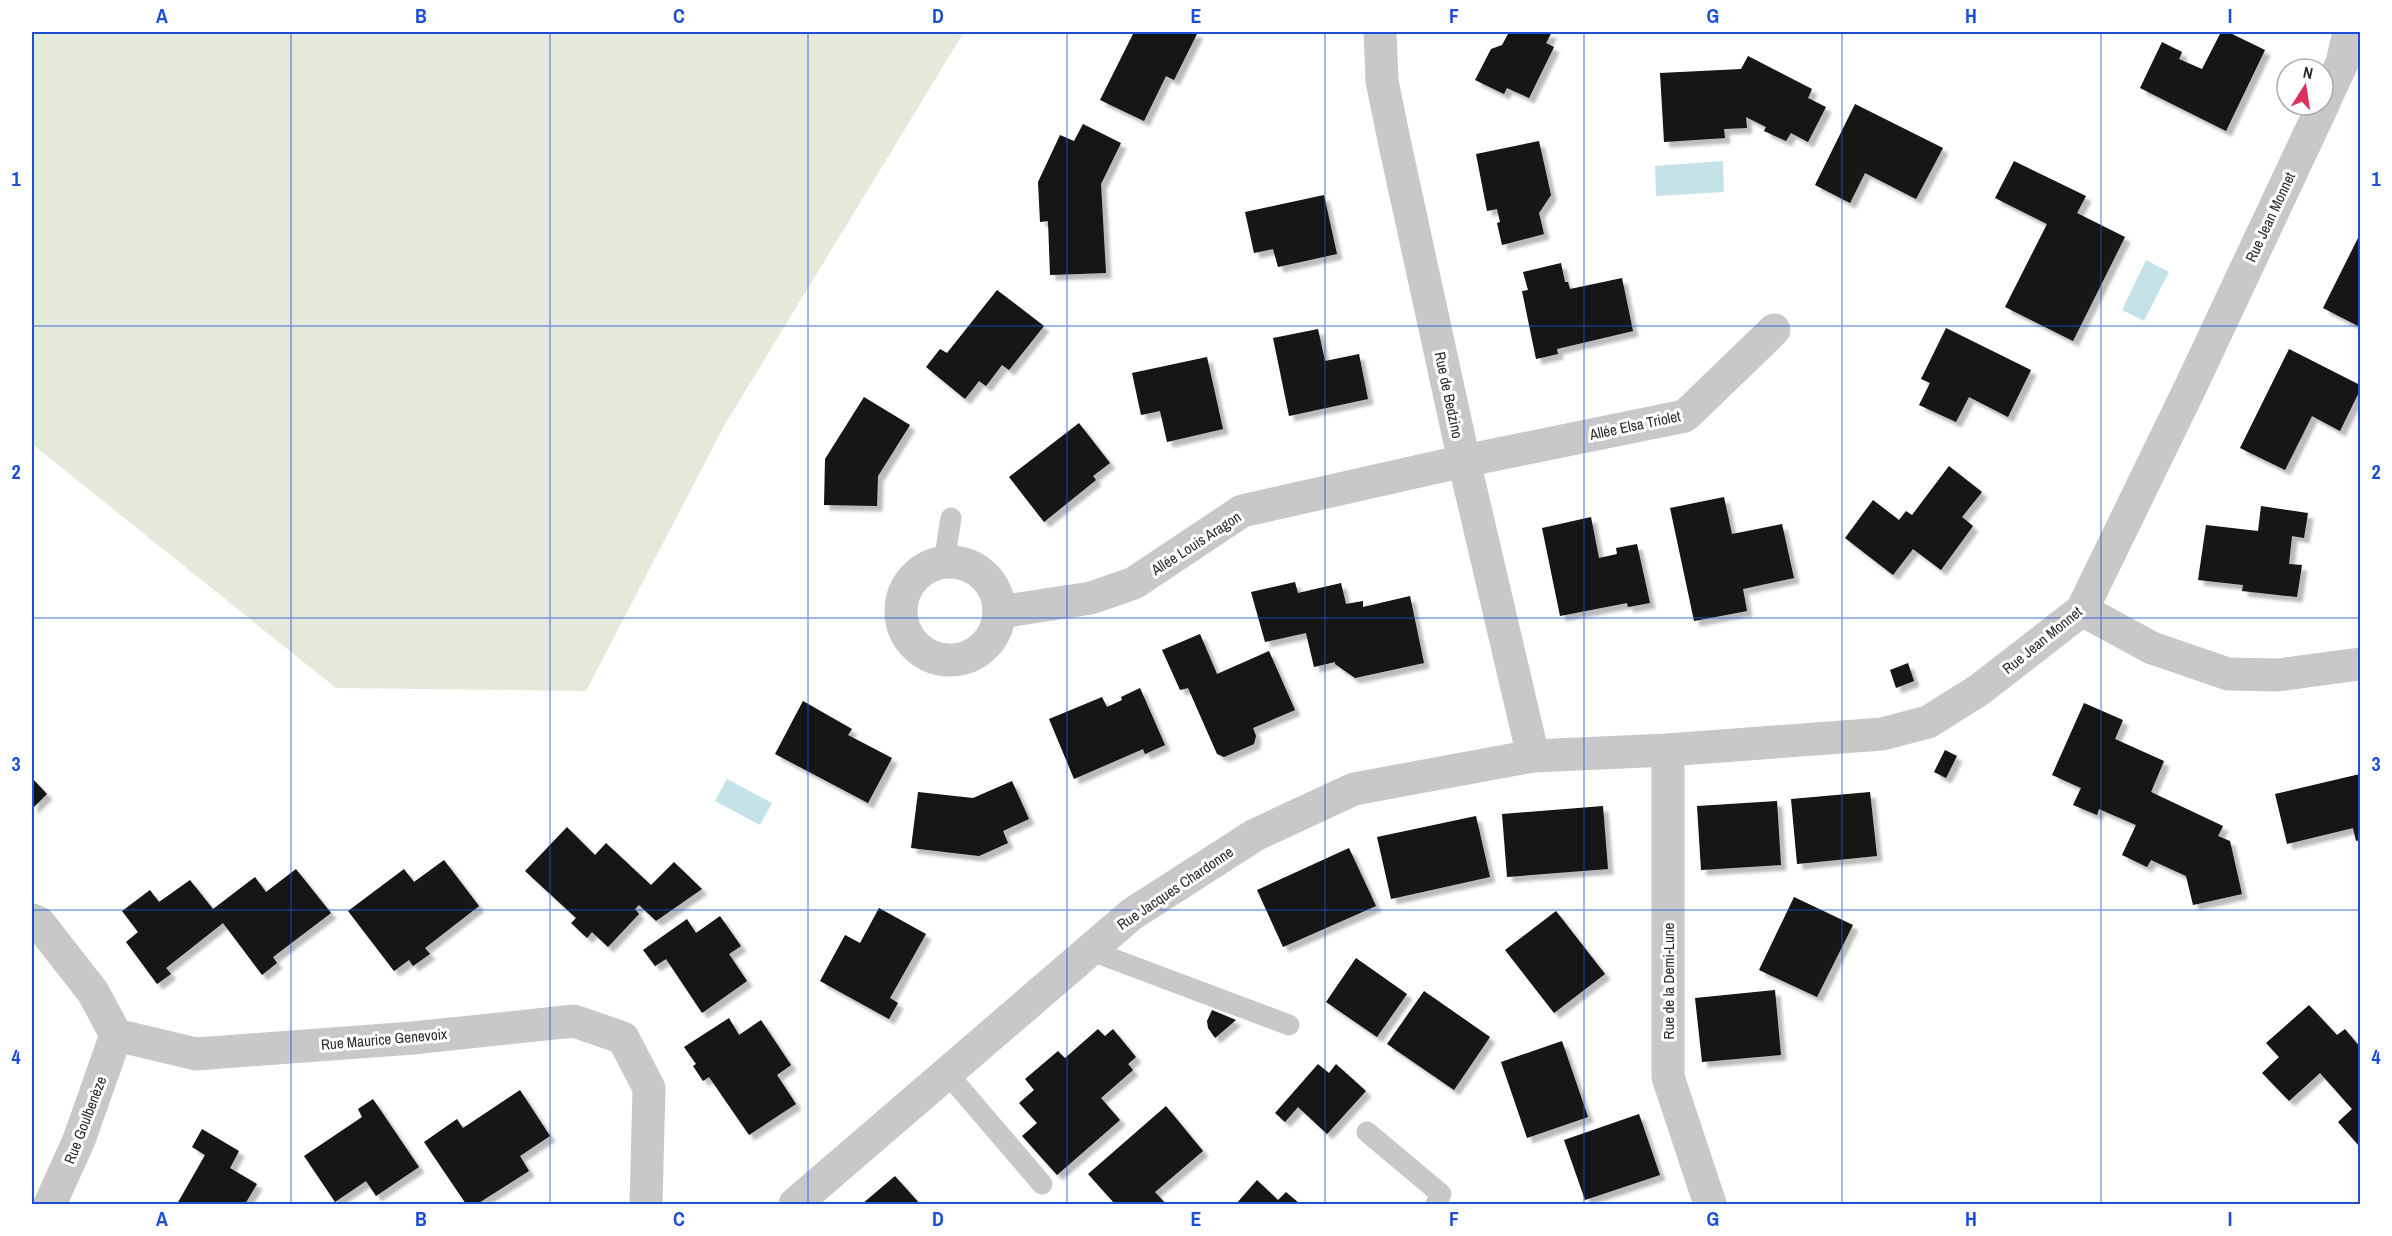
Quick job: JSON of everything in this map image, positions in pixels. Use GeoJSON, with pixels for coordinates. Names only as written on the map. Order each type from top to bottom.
{"type":"FeatureCollection","features":[{"type":"Feature","properties":{"kind":"street","name":"Rue de Bedzino"},"geometry":{"type":"LineString","coordinates":[[1380,32],[1384,93],[1464,460],[1533,756]]}},
{"type":"Feature","properties":{"kind":"street","name":"Rue Jean Monnet"},"geometry":{"type":"LineString","coordinates":[[2335,78],[2342,63],[2349,32]]}},
{"type":"Feature","properties":{"kind":"street","name":"Rue Jean Monnet"},"geometry":{"type":"LineString","coordinates":[[1533,756],[1668,750],[1882,734],[1928,722],[1979,690],[2082,610],[2190,388],[2317,117]]}},
{"type":"Feature","properties":{"kind":"street","name":"Allée Elsa Triolet"},"geometry":{"type":"LineString","coordinates":[[1464,460],[1685,416],[1774,330]]}},
{"type":"Feature","properties":{"kind":"street","name":"Allée Louis Aragon"},"geometry":{"type":"LineString","coordinates":[[1000,612],[1091,598],[1134,583],[1242,511],[1464,460]]}},
{"type":"Feature","properties":{"kind":"street"},"geometry":{"type":"LineString","coordinates":[[944,562],[961,564],[976,570],[989,581],[997,596],[1000,612],[992,638],[969,657],[953,660],[936,658],[921,650],[910,639],[903,624],[902,607],[906,591],[915,577],[929,567],[944,562]]}},
{"type":"Feature","properties":{"kind":"street"},"geometry":{"type":"LineString","coordinates":[[2082,610],[2152,648],[2228,674],[2278,675],[2361,664]]}},
{"type":"Feature","properties":{"kind":"street","name":"Rue de la Demi-Lune"},"geometry":{"type":"LineString","coordinates":[[1668,750],[1668,1077],[1710,1204]]}},
{"type":"Feature","properties":{"kind":"street","name":"Rue Jacques Chardonne"},"geometry":{"type":"LineString","coordinates":[[795,1204],[1132,914],[1255,835],[1354,789],[1533,756]]}},
{"type":"Feature","properties":{"kind":"street"},"geometry":{"type":"LineString","coordinates":[[32,920],[39,923],[93,992],[116,1035]]}},
{"type":"Feature","properties":{"kind":"street","name":"Rue Maurice Genevoix"},"geometry":{"type":"LineString","coordinates":[[116,1035],[196,1054],[413,1038],[574,1021],[623,1038],[649,1088],[646,1204]]}},
{"type":"Feature","properties":{"kind":"street","name":"Rue Goulbenèze"},"geometry":{"type":"LineString","coordinates":[[50,1204],[79,1140],[116,1035]]}},
{"type":"Feature","properties":{"kind":"lane"},"geometry":{"type":"LineString","coordinates":[[944,562],[951,518]]}},
{"type":"Feature","properties":{"kind":"lane"},"geometry":{"type":"LineString","coordinates":[[1089,950],[1289,1025]]}},
{"type":"Feature","properties":{"kind":"lane"},"geometry":{"type":"LineString","coordinates":[[947,1073],[1042,1184]]}},
{"type":"Feature","properties":{"kind":"lane"},"geometry":{"type":"LineString","coordinates":[[1367,1132],[1441,1194],[1436,1204]]}},
{"type":"Feature","properties":{"kind":"green space"},"geometry":{"type":"Polygon","coordinates":[[[32,32],[964,32],[724,426],[586,691],[336,688],[32,444],[32,32]]]}},
{"type":"Feature","properties":{"kind":"water"},"geometry":{"type":"Polygon","coordinates":[[[1723,161],[1724,192],[1656,196],[1655,166],[1723,161]]]}},
{"type":"Feature","properties":{"kind":"water"},"geometry":{"type":"Polygon","coordinates":[[[2146,260],[2169,272],[2144,321],[2122,310],[2146,260]]]}},
{"type":"Feature","properties":{"kind":"water"},"geometry":{"type":"Polygon","coordinates":[[[727,779],[772,803],[760,825],[715,801],[727,779]]]}},
{"type":"Feature","properties":{"kind":"building"},"geometry":{"type":"Polygon","coordinates":[[[1134,32],[1198,32],[1174,80],[1166,76],[1144,121],[1100,100],[1134,32]]]}},
{"type":"Feature","properties":{"kind":"building"},"geometry":{"type":"Polygon","coordinates":[[[1509,32],[1552,32],[1546,43],[1554,47],[1529,98],[1507,88],[1504,94],[1475,80],[1491,49],[1502,45],[1509,32]]]}},
{"type":"Feature","properties":{"kind":"building"},"geometry":{"type":"Polygon","coordinates":[[[2221,32],[2228,32],[2265,50],[2226,131],[2140,88],[2162,42],[2182,52],[2179,59],[2202,69],[2221,32]]]}},
{"type":"Feature","properties":{"kind":"building"},"geometry":{"type":"Polygon","coordinates":[[[1748,56],[1812,89],[1808,98],[1826,107],[1808,142],[1791,133],[1786,141],[1764,131],[1766,127],[1746,117],[1747,128],[1724,129],[1725,138],[1664,142],[1660,73],[1741,69],[1748,56]]]}},
{"type":"Feature","properties":{"kind":"building"},"geometry":{"type":"Polygon","coordinates":[[[1855,104],[1943,148],[1916,199],[1865,173],[1850,203],[1815,185],[1855,104]]]}},
{"type":"Feature","properties":{"kind":"building"},"geometry":{"type":"Polygon","coordinates":[[[1083,124],[1121,143],[1101,184],[1106,273],[1050,275],[1048,221],[1040,222],[1038,182],[1060,135],[1074,141],[1083,124]]]}},
{"type":"Feature","properties":{"kind":"building"},"geometry":{"type":"Polygon","coordinates":[[[1539,141],[1551,195],[1539,213],[1544,234],[1502,245],[1497,223],[1500,222],[1497,209],[1487,211],[1476,154],[1539,141]]]}},
{"type":"Feature","properties":{"kind":"building"},"geometry":{"type":"Polygon","coordinates":[[[2014,161],[2086,196],[2077,213],[2125,237],[2073,341],[2005,307],[2047,224],[1995,198],[2014,161]]]}},
{"type":"Feature","properties":{"kind":"building"},"geometry":{"type":"Polygon","coordinates":[[[1324,195],[1337,254],[1278,267],[1273,249],[1254,253],[1245,212],[1324,195]]]}},
{"type":"Feature","properties":{"kind":"building"},"geometry":{"type":"Polygon","coordinates":[[[2360,234],[2360,327],[2323,308],[2360,234]]]}},
{"type":"Feature","properties":{"kind":"building"},"geometry":{"type":"Polygon","coordinates":[[[1561,263],[1565,282],[1568,282],[1570,289],[1622,278],[1633,331],[1557,349],[1558,354],[1536,359],[1522,291],[1528,290],[1523,272],[1561,263]]]}},
{"type":"Feature","properties":{"kind":"building"},"geometry":{"type":"Polygon","coordinates":[[[997,290],[1044,326],[1009,370],[1002,365],[986,386],[979,381],[965,399],[926,367],[940,349],[947,353],[997,290]]]}},
{"type":"Feature","properties":{"kind":"building"},"geometry":{"type":"Polygon","coordinates":[[[1946,328],[2031,370],[2008,417],[1969,397],[1956,422],[1919,405],[1930,383],[1921,379],[1946,328]]]}},
{"type":"Feature","properties":{"kind":"building"},"geometry":{"type":"Polygon","coordinates":[[[1318,329],[1325,361],[1359,354],[1368,399],[1289,416],[1273,338],[1318,329]]]}},
{"type":"Feature","properties":{"kind":"building"},"geometry":{"type":"Polygon","coordinates":[[[2289,349],[2360,385],[2360,390],[2340,431],[2312,416],[2285,470],[2240,448],[2289,349]]]}},
{"type":"Feature","properties":{"kind":"building"},"geometry":{"type":"Polygon","coordinates":[[[1207,357],[1223,429],[1167,442],[1160,411],[1141,415],[1132,373],[1207,357]]]}},
{"type":"Feature","properties":{"kind":"building"},"geometry":{"type":"Polygon","coordinates":[[[864,397],[910,425],[878,476],[877,506],[824,505],[825,459],[864,397]]]}},
{"type":"Feature","properties":{"kind":"building"},"geometry":{"type":"Polygon","coordinates":[[[1079,423],[1110,463],[1093,476],[1096,480],[1044,522],[1009,477],[1079,423]]]}},
{"type":"Feature","properties":{"kind":"building"},"geometry":{"type":"Polygon","coordinates":[[[1949,466],[1982,492],[1962,517],[1973,526],[1941,570],[1913,549],[1893,575],[1845,538],[1873,500],[1899,520],[1906,511],[1912,515],[1949,466]]]}},
{"type":"Feature","properties":{"kind":"building"},"geometry":{"type":"Polygon","coordinates":[[[1724,497],[1732,534],[1782,524],[1794,578],[1743,589],[1747,611],[1694,621],[1670,508],[1724,497]]]}},
{"type":"Feature","properties":{"kind":"building"},"geometry":{"type":"Polygon","coordinates":[[[2261,506],[2308,513],[2304,538],[2292,536],[2289,564],[2302,565],[2297,597],[2242,591],[2243,585],[2198,580],[2206,525],[2258,531],[2261,506]]]}},
{"type":"Feature","properties":{"kind":"building"},"geometry":{"type":"Polygon","coordinates":[[[1591,517],[1599,558],[1617,554],[1616,548],[1637,544],[1650,603],[1628,607],[1627,603],[1560,616],[1542,528],[1591,517]]]}},
{"type":"Feature","properties":{"kind":"building"},"geometry":{"type":"Polygon","coordinates":[[[1295,582],[1298,593],[1341,583],[1346,604],[1363,601],[1363,607],[1410,596],[1424,663],[1355,678],[1335,662],[1314,667],[1306,633],[1265,642],[1251,592],[1295,582]]]}},
{"type":"Feature","properties":{"kind":"building"},"geometry":{"type":"Polygon","coordinates":[[[1200,634],[1217,674],[1269,651],[1295,710],[1253,728],[1256,736],[1254,744],[1224,757],[1217,754],[1188,688],[1180,690],[1162,650],[1200,634]]]}},
{"type":"Feature","properties":{"kind":"building"},"geometry":{"type":"Polygon","coordinates":[[[1908,663],[1914,681],[1896,688],[1890,670],[1908,663]]]}},
{"type":"Feature","properties":{"kind":"building"},"geometry":{"type":"Polygon","coordinates":[[[1140,688],[1165,745],[1145,754],[1143,749],[1074,779],[1049,719],[1102,697],[1107,707],[1140,688]]]}},
{"type":"Feature","properties":{"kind":"building"},"geometry":{"type":"Polygon","coordinates":[[[803,701],[852,729],[848,735],[892,758],[868,803],[775,754],[803,701]]]}},
{"type":"Feature","properties":{"kind":"building"},"geometry":{"type":"Polygon","coordinates":[[[2084,703],[2123,720],[2115,739],[2164,761],[2151,792],[2223,826],[2218,836],[2230,841],[2242,894],[2193,905],[2186,876],[2151,860],[2147,867],[2122,855],[2136,825],[2099,809],[2097,815],[2073,805],[2081,788],[2052,775],[2084,703]]]}},
{"type":"Feature","properties":{"kind":"building"},"geometry":{"type":"Polygon","coordinates":[[[1945,750],[1957,756],[1946,778],[1934,772],[1945,750]]]}},
{"type":"Feature","properties":{"kind":"building"},"geometry":{"type":"Polygon","coordinates":[[[2360,774],[2360,840],[2356,841],[2353,828],[2287,844],[2275,794],[2360,774]]]}},
{"type":"Feature","properties":{"kind":"building"},"geometry":{"type":"Polygon","coordinates":[[[32,778],[47,794],[32,809],[32,778]]]}},
{"type":"Feature","properties":{"kind":"building"},"geometry":{"type":"Polygon","coordinates":[[[1012,781],[1029,819],[1003,831],[1008,843],[979,856],[911,848],[918,792],[973,798],[1012,781]]]}},
{"type":"Feature","properties":{"kind":"building"},"geometry":{"type":"Polygon","coordinates":[[[1870,792],[1877,856],[1797,864],[1791,799],[1870,792]]]}},
{"type":"Feature","properties":{"kind":"building"},"geometry":{"type":"Polygon","coordinates":[[[1777,801],[1781,865],[1701,870],[1697,806],[1777,801]]]}},
{"type":"Feature","properties":{"kind":"building"},"geometry":{"type":"Polygon","coordinates":[[[1603,806],[1608,869],[1507,877],[1502,814],[1603,806]]]}},
{"type":"Feature","properties":{"kind":"building"},"geometry":{"type":"Polygon","coordinates":[[[1476,816],[1490,877],[1391,899],[1377,837],[1476,816]]]}},
{"type":"Feature","properties":{"kind":"building"},"geometry":{"type":"Polygon","coordinates":[[[567,827],[595,855],[606,843],[651,885],[674,862],[702,889],[656,921],[639,905],[635,909],[639,914],[608,947],[592,932],[587,938],[571,923],[576,918],[525,871],[567,827]]]}},
{"type":"Feature","properties":{"kind":"building"},"geometry":{"type":"Polygon","coordinates":[[[1349,848],[1376,906],[1283,947],[1257,890],[1349,848]]]}},
{"type":"Feature","properties":{"kind":"building"},"geometry":{"type":"Polygon","coordinates":[[[444,860],[479,906],[425,948],[430,954],[413,966],[409,960],[394,971],[348,911],[404,869],[414,882],[444,860]]]}},
{"type":"Feature","properties":{"kind":"building"},"geometry":{"type":"Polygon","coordinates":[[[296,869],[331,913],[273,957],[277,963],[262,975],[223,923],[166,968],[171,974],[157,984],[126,942],[138,932],[122,911],[150,890],[159,902],[190,880],[213,909],[255,877],[266,892],[296,869]]]}},
{"type":"Feature","properties":{"kind":"building"},"geometry":{"type":"Polygon","coordinates":[[[1794,897],[1853,925],[1817,997],[1759,970],[1794,897]]]}},
{"type":"Feature","properties":{"kind":"building"},"geometry":{"type":"Polygon","coordinates":[[[879,908],[926,934],[890,998],[898,1003],[889,1019],[820,981],[845,935],[860,943],[879,908]]]}},
{"type":"Feature","properties":{"kind":"building"},"geometry":{"type":"Polygon","coordinates":[[[1556,911],[1605,974],[1554,1013],[1505,950],[1556,911]]]}},
{"type":"Feature","properties":{"kind":"building"},"geometry":{"type":"Polygon","coordinates":[[[720,916],[741,946],[729,954],[747,981],[702,1013],[666,959],[655,966],[643,950],[687,919],[696,933],[720,916]]]}},
{"type":"Feature","properties":{"kind":"building"},"geometry":{"type":"Polygon","coordinates":[[[1356,958],[1407,994],[1377,1037],[1326,1002],[1356,958]]]}},
{"type":"Feature","properties":{"kind":"building"},"geometry":{"type":"Polygon","coordinates":[[[1775,990],[1781,1055],[1702,1062],[1695,998],[1775,990]]]}},
{"type":"Feature","properties":{"kind":"building"},"geometry":{"type":"Polygon","coordinates":[[[1424,991],[1490,1037],[1454,1090],[1387,1044],[1424,991]]]}},
{"type":"Feature","properties":{"kind":"building"},"geometry":{"type":"Polygon","coordinates":[[[2309,1005],[2337,1035],[2345,1029],[2360,1047],[2360,1147],[2338,1122],[2352,1109],[2320,1073],[2289,1101],[2262,1073],[2279,1057],[2266,1043],[2309,1005]]]}},
{"type":"Feature","properties":{"kind":"building"},"geometry":{"type":"Polygon","coordinates":[[[1212,1010],[1236,1020],[1215,1038],[1208,1028],[1207,1021],[1212,1010]]]}},
{"type":"Feature","properties":{"kind":"building"},"geometry":{"type":"Polygon","coordinates":[[[729,1018],[739,1035],[761,1020],[791,1065],[777,1075],[796,1104],[749,1135],[709,1077],[703,1081],[693,1066],[696,1064],[684,1047],[729,1018]]]}},
{"type":"Feature","properties":{"kind":"building"},"geometry":{"type":"Polygon","coordinates":[[[1098,1029],[1105,1036],[1113,1029],[1136,1057],[1128,1064],[1133,1070],[1101,1098],[1120,1120],[1057,1175],[1022,1136],[1037,1123],[1019,1103],[1034,1090],[1025,1079],[1058,1051],[1065,1058],[1098,1029]]]}},
{"type":"Feature","properties":{"kind":"building"},"geometry":{"type":"Polygon","coordinates":[[[1562,1041],[1588,1117],[1527,1138],[1501,1062],[1562,1041]]]}},
{"type":"Feature","properties":{"kind":"building"},"geometry":{"type":"Polygon","coordinates":[[[1318,1064],[1329,1073],[1336,1064],[1366,1091],[1327,1134],[1298,1107],[1285,1122],[1275,1113],[1318,1064]]]}},
{"type":"Feature","properties":{"kind":"building"},"geometry":{"type":"Polygon","coordinates":[[[520,1090],[550,1136],[520,1156],[529,1171],[477,1204],[466,1204],[424,1142],[457,1119],[463,1128],[520,1090]]]}},
{"type":"Feature","properties":{"kind":"building"},"geometry":{"type":"Polygon","coordinates":[[[373,1099],[419,1167],[376,1196],[366,1181],[335,1202],[304,1156],[362,1117],[358,1109],[373,1099]]]}},
{"type":"Feature","properties":{"kind":"building"},"geometry":{"type":"Polygon","coordinates":[[[1166,1106],[1203,1151],[1155,1192],[1166,1204],[1115,1204],[1088,1174],[1166,1106]]]}},
{"type":"Feature","properties":{"kind":"building"},"geometry":{"type":"Polygon","coordinates":[[[1639,1114],[1660,1175],[1585,1200],[1564,1140],[1639,1114]]]}},
{"type":"Feature","properties":{"kind":"building"},"geometry":{"type":"Polygon","coordinates":[[[202,1129],[239,1151],[230,1168],[257,1184],[245,1204],[177,1204],[205,1155],[192,1147],[202,1129]]]}},
{"type":"Feature","properties":{"kind":"building"},"geometry":{"type":"Polygon","coordinates":[[[895,1176],[920,1204],[862,1204],[895,1176]]]}},
{"type":"Feature","properties":{"kind":"building"},"geometry":{"type":"Polygon","coordinates":[[[1257,1180],[1278,1200],[1286,1192],[1300,1204],[1236,1204],[1257,1180]]]}}]}
